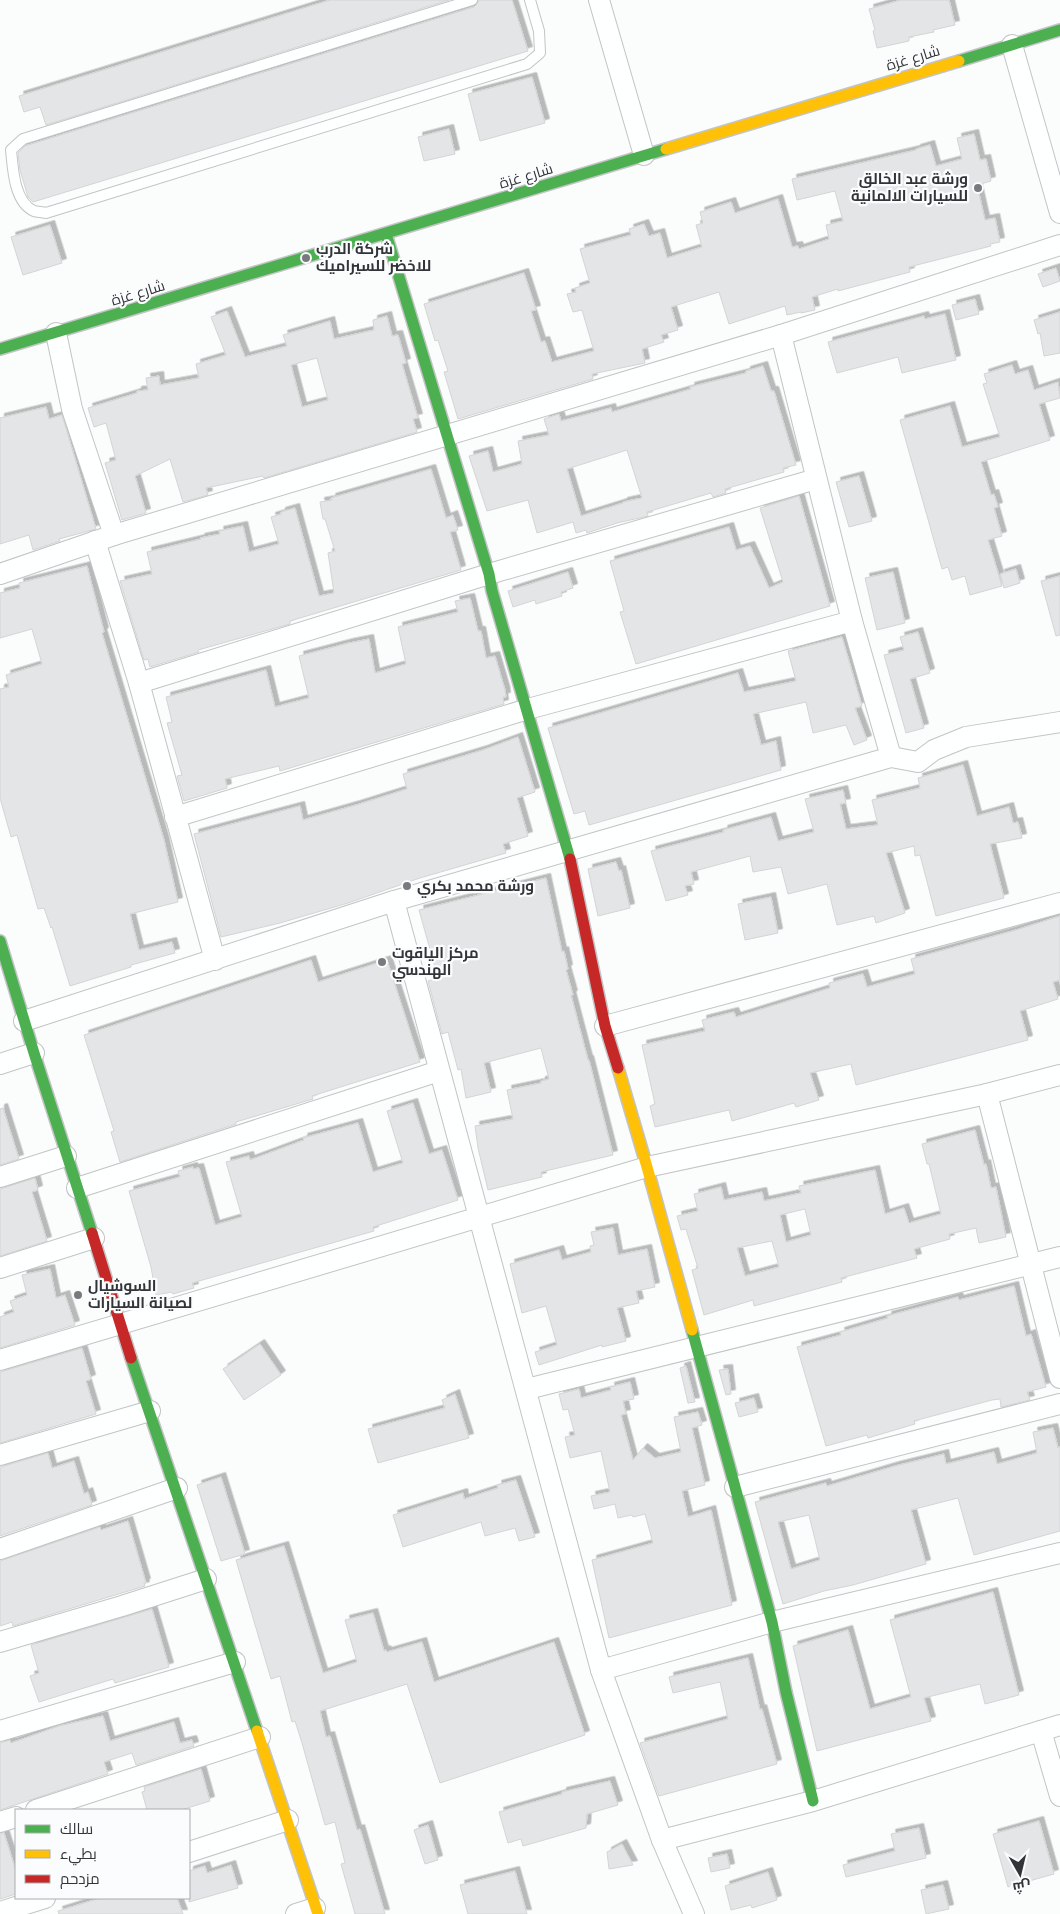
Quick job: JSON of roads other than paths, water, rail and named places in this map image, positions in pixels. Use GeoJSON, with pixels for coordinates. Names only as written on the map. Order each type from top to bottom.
{"type":"FeatureCollection","features":[{"type":"Feature","properties":{"kind":"street"},"geometry":{"type":"LineString","coordinates":[[599,0],[644,155]]}},
{"type":"Feature","properties":{"kind":"street","name":"شارع غزة"},"geometry":{"type":"LineString","coordinates":[[0,349],[1060,30]]}},
{"type":"Feature","properties":{"kind":"street"},"geometry":{"type":"LineString","coordinates":[[1012,45],[1060,213]]}},
{"type":"Feature","properties":{"kind":"street"},"geometry":{"type":"LineString","coordinates":[[386,234],[448,435],[568,850],[605,1026],[647,1167],[772,1622],[786,1692],[813,1801]]}},
{"type":"Feature","properties":{"kind":"street"},"geometry":{"type":"LineString","coordinates":[[0,574],[104,538],[781,334],[1060,245]]}},
{"type":"Feature","properties":{"kind":"street"},"geometry":{"type":"LineString","coordinates":[[56,333],[72,409],[139,683],[215,960]]}},
{"type":"Feature","properties":{"kind":"street"},"geometry":{"type":"LineString","coordinates":[[781,334],[852,621],[891,757]]}},
{"type":"Feature","properties":{"kind":"street"},"geometry":{"type":"LineString","coordinates":[[139,683],[489,574],[816,479]]}},
{"type":"Feature","properties":{"kind":"street"},"geometry":{"type":"LineString","coordinates":[[175,817],[528,709],[852,621]]}},
{"type":"Feature","properties":{"kind":"street"},"geometry":{"type":"LineString","coordinates":[[24,1021],[394,901],[568,850],[891,757],[918,762],[934,750],[966,737],[1060,722]]}},
{"type":"Feature","properties":{"kind":"street"},"geometry":{"type":"LineString","coordinates":[[394,901],[527,1389],[601,1670],[662,1840],[694,1914]]}},
{"type":"Feature","properties":{"kind":"street"},"geometry":{"type":"LineString","coordinates":[[605,1026],[1060,903]]}},
{"type":"Feature","properties":{"kind":"street"},"geometry":{"type":"LineString","coordinates":[[0,941],[119,1323],[288,1820],[316,1911],[296,1914]]}},
{"type":"Feature","properties":{"kind":"street"},"geometry":{"type":"LineString","coordinates":[[0,1064],[34,1053]]}},
{"type":"Feature","properties":{"kind":"street"},"geometry":{"type":"LineString","coordinates":[[77,1188],[439,1070]]}},
{"type":"Feature","properties":{"kind":"street"},"geometry":{"type":"LineString","coordinates":[[0,1360],[647,1167],[987,1094],[1060,1075]]}},
{"type":"Feature","properties":{"kind":"street"},"geometry":{"type":"LineString","coordinates":[[987,1094],[1060,1378]]}},
{"type":"Feature","properties":{"kind":"street"},"geometry":{"type":"LineString","coordinates":[[0,1177],[66,1156]]}},
{"type":"Feature","properties":{"kind":"street"},"geometry":{"type":"LineString","coordinates":[[0,1268],[94,1238]]}},
{"type":"Feature","properties":{"kind":"street"},"geometry":{"type":"LineString","coordinates":[[527,1389],[1060,1256]]}},
{"type":"Feature","properties":{"kind":"street"},"geometry":{"type":"LineString","coordinates":[[735,1487],[1060,1404]]}},
{"type":"Feature","properties":{"kind":"street"},"geometry":{"type":"LineString","coordinates":[[0,1455],[150,1411]]}},
{"type":"Feature","properties":{"kind":"street"},"geometry":{"type":"LineString","coordinates":[[0,1550],[176,1488]]}},
{"type":"Feature","properties":{"kind":"street"},"geometry":{"type":"LineString","coordinates":[[601,1670],[772,1622],[1060,1553]]}},
{"type":"Feature","properties":{"kind":"street"},"geometry":{"type":"LineString","coordinates":[[0,1642],[206,1579]]}},
{"type":"Feature","properties":{"kind":"street"},"geometry":{"type":"LineString","coordinates":[[0,1731],[235,1662]]}},
{"type":"Feature","properties":{"kind":"street"},"geometry":{"type":"LineString","coordinates":[[662,1840],[813,1801],[1050,1728],[1060,1796]]}},
{"type":"Feature","properties":{"kind":"street"},"geometry":{"type":"LineString","coordinates":[[39,1809],[260,1737]]}},
{"type":"Feature","properties":{"kind":"street"},"geometry":{"type":"LineString","coordinates":[[0,1822],[15,1816]]}},
{"type":"Feature","properties":{"kind":"street"},"geometry":{"type":"LineString","coordinates":[[190,1852],[288,1820]]}},
{"type":"Feature","properties":{"kind":"street"},"geometry":{"type":"LineString","coordinates":[[0,1912],[41,1899]]}},
{"type":"Feature","properties":{"kind":"lane"},"geometry":{"type":"LineString","coordinates":[[472,0],[23,139],[11,150],[13,170],[21,200],[34,211],[46,212],[527,64],[540,53],[539,31],[530,0]]}},
{"type":"Feature","properties":{"kind":"place","name":"ورشة عبد الخالق للسيارات الالمانية"},"geometry":{"type":"Point","coordinates":[978,188]}},
{"type":"Feature","properties":{"kind":"place","name":"شركة الدرب للاخضر للسيراميك"},"geometry":{"type":"Point","coordinates":[306,258]}},
{"type":"Feature","properties":{"kind":"place","name":"ورشة محمد بكري"},"geometry":{"type":"Point","coordinates":[407,886]}},
{"type":"Feature","properties":{"kind":"place","name":"مركز الياقوت الهندسي"},"geometry":{"type":"Point","coordinates":[382,962]}},
{"type":"Feature","properties":{"kind":"place","name":"السوشيال لصيانة السيارات"},"geometry":{"type":"Point","coordinates":[78,1295]}}]}
